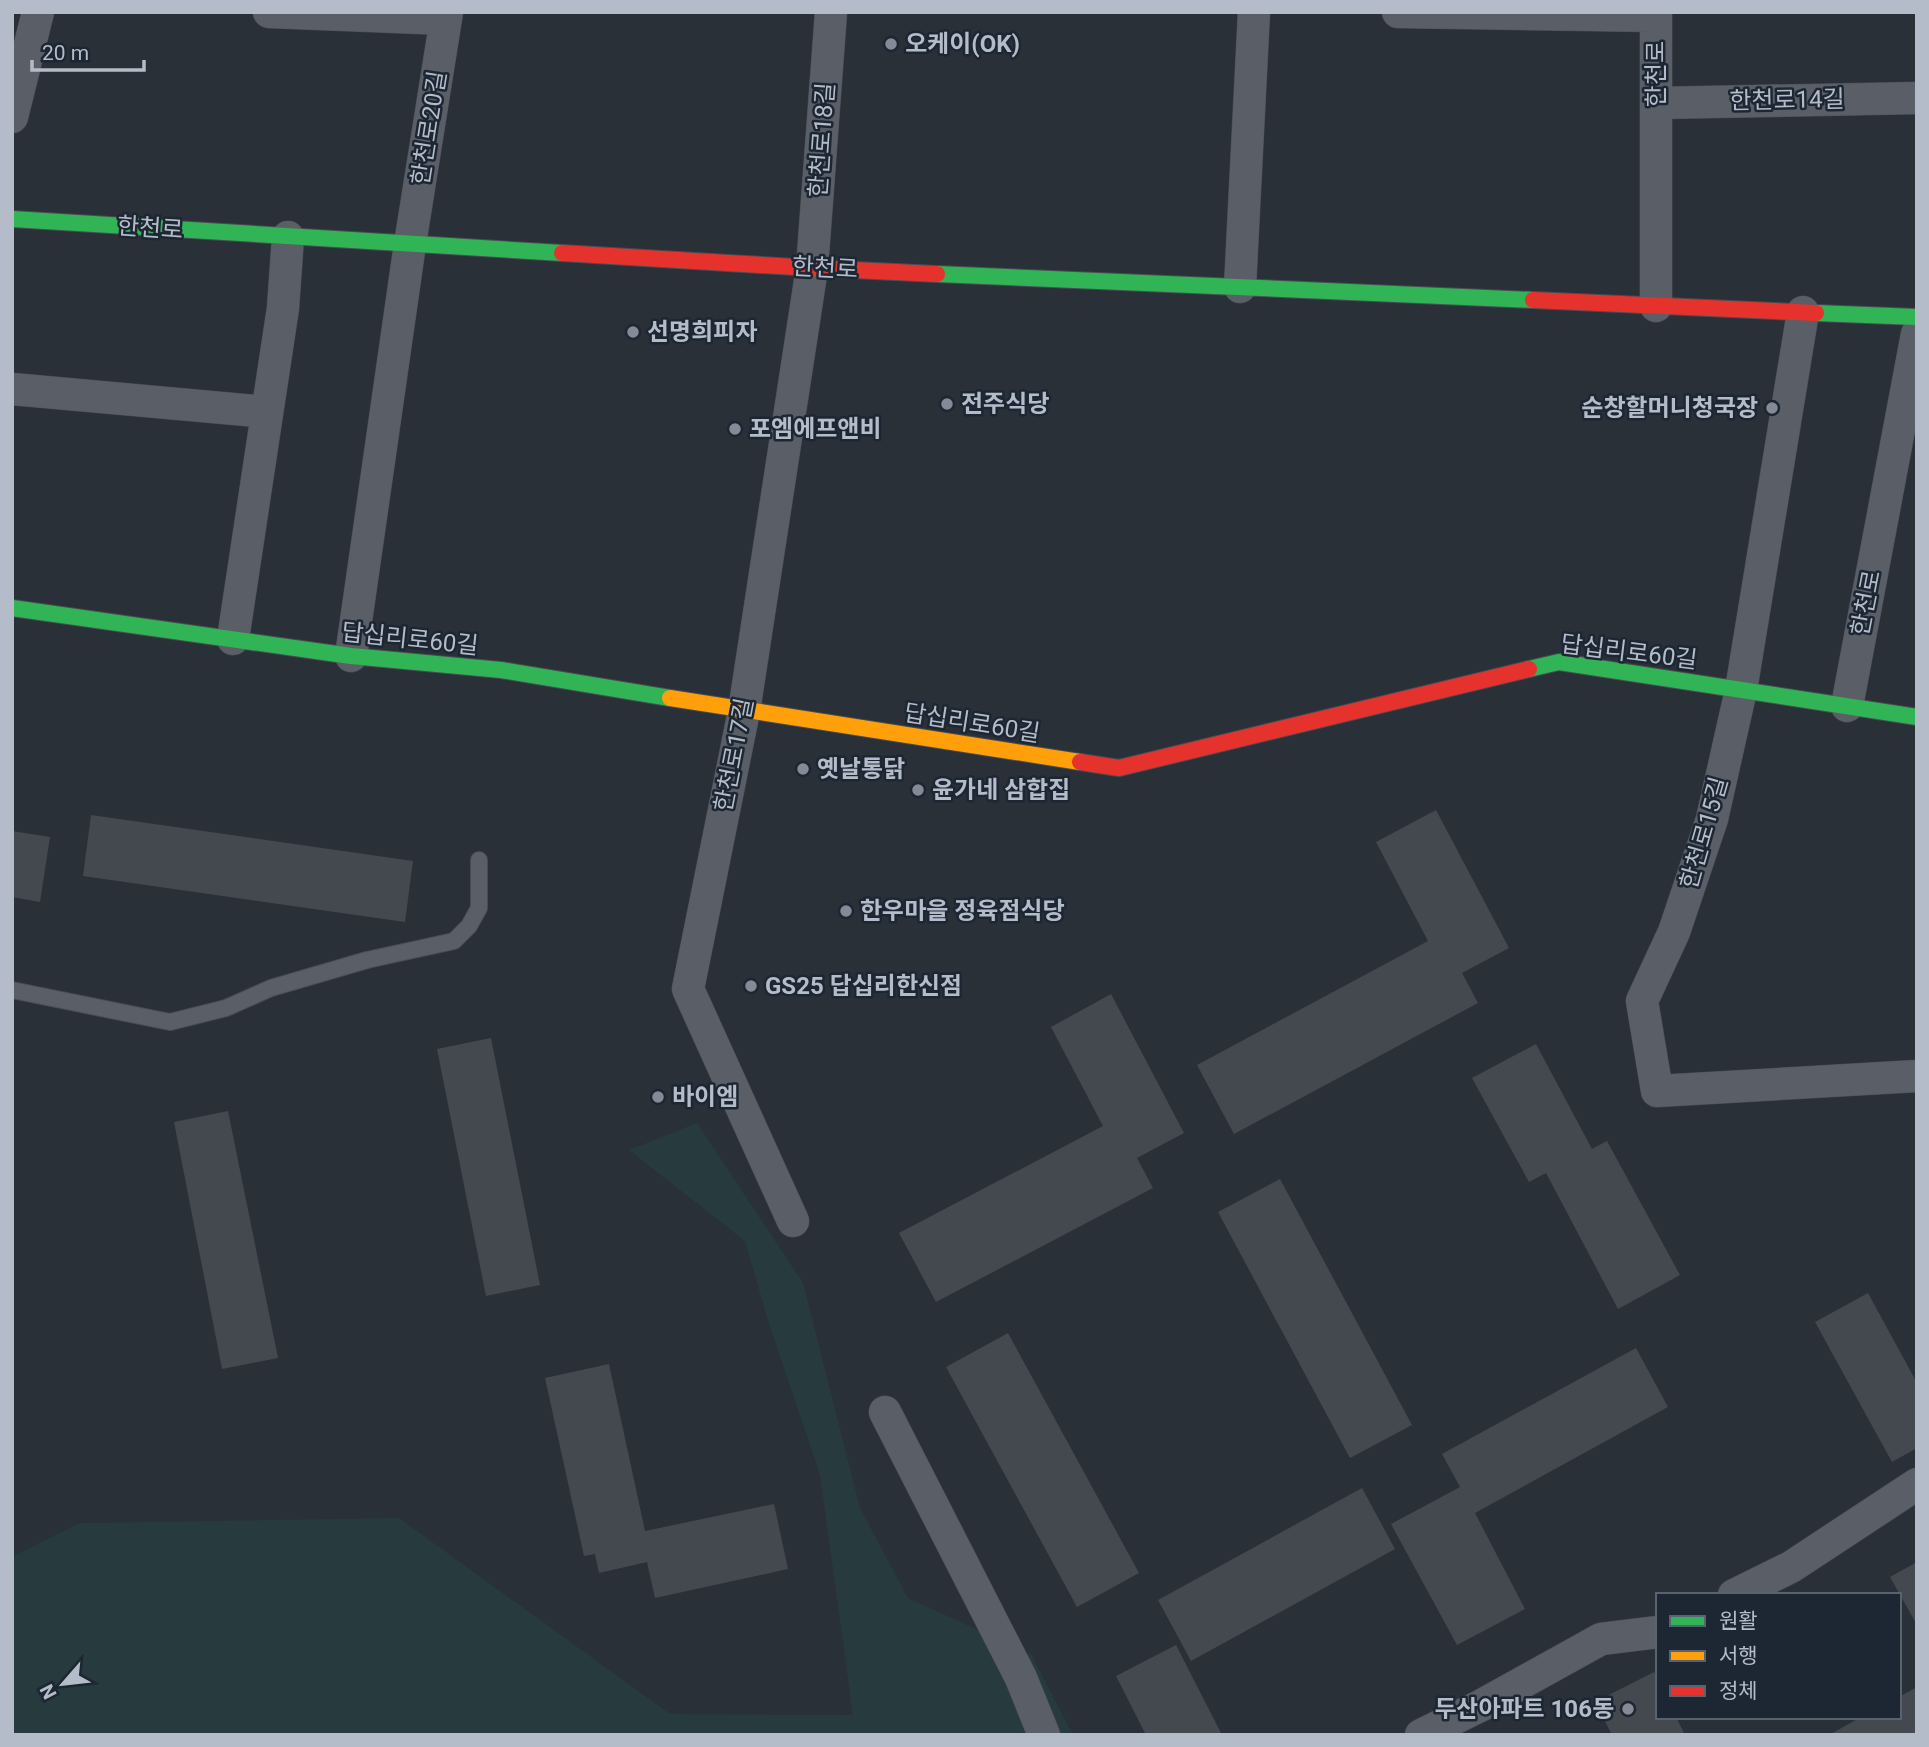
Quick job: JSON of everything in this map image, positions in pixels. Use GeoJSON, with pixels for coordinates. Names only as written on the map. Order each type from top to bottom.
{"type":"FeatureCollection","features":[{"type":"Feature","properties":{"kind":"street"},"geometry":{"type":"LineString","coordinates":[[12,117],[38,12]]}},
{"type":"Feature","properties":{"kind":"street"},"geometry":{"type":"LineString","coordinates":[[269,12],[447,15]]}},
{"type":"Feature","properties":{"kind":"street","name":"한천로18길"},"geometry":{"type":"LineString","coordinates":[[812,268],[831,12]]}},
{"type":"Feature","properties":{"kind":"street"},"geometry":{"type":"LineString","coordinates":[[1240,287],[1254,12]]}},
{"type":"Feature","properties":{"kind":"street","name":"한천로"},"geometry":{"type":"LineString","coordinates":[[1398,12],[1656,16],[1656,306]]}},
{"type":"Feature","properties":{"kind":"street","name":"한천로20길"},"geometry":{"type":"LineString","coordinates":[[410,244],[447,15]]}},
{"type":"Feature","properties":{"kind":"street","name":"한천로14길"},"geometry":{"type":"LineString","coordinates":[[1656,103],[1917,98]]}},
{"type":"Feature","properties":{"kind":"street","name":"한천로"},"geometry":{"type":"LineString","coordinates":[[12,219],[812,268],[1917,317]]}},
{"type":"Feature","properties":{"kind":"street"},"geometry":{"type":"LineString","coordinates":[[233,639],[283,308],[288,237]]}},
{"type":"Feature","properties":{"kind":"street"},"geometry":{"type":"LineString","coordinates":[[351,656],[410,244]]}},
{"type":"Feature","properties":{"kind":"street","name":"한천로17길"},"geometry":{"type":"LineString","coordinates":[[793,1221],[688,989],[744,711],[812,268]]}},
{"type":"Feature","properties":{"kind":"street","name":"한천로15길"},"geometry":{"type":"LineString","coordinates":[[1802,312],[1741,690],[1712,819],[1674,932],[1642,1001],[1657,1091],[1917,1076]]}},
{"type":"Feature","properties":{"kind":"street","name":"한천로"},"geometry":{"type":"LineString","coordinates":[[1847,706],[1917,334]]}},
{"type":"Feature","properties":{"kind":"street"},"geometry":{"type":"LineString","coordinates":[[12,389],[267,412]]}},
{"type":"Feature","properties":{"kind":"street","name":"답십리로60길"},"geometry":{"type":"LineString","coordinates":[[12,608],[351,656],[501,670],[744,711],[1119,768],[1559,662],[1917,717]]}},
{"type":"Feature","properties":{"kind":"street"},"geometry":{"type":"LineString","coordinates":[[885,1412],[1021,1678],[1044,1735]]}},
{"type":"Feature","properties":{"kind":"street"},"geometry":{"type":"LineString","coordinates":[[1738,1593],[1791,1567],[1917,1484]]}},
{"type":"Feature","properties":{"kind":"street"},"geometry":{"type":"LineString","coordinates":[[1421,1735],[1601,1639],[1656,1632]]}},
{"type":"Feature","properties":{"kind":"lane"},"geometry":{"type":"LineString","coordinates":[[12,990],[170,1022],[226,1008],[283,984],[367,960],[454,941],[468,926],[478,908],[479,860]]}},
{"type":"Feature","properties":{"kind":"green space"},"geometry":{"type":"Polygon","coordinates":[[[697,1123],[803,1283],[860,1508],[908,1598],[1031,1654],[1073,1735],[12,1735],[12,1557],[79,1523],[399,1518],[670,1714],[853,1715],[820,1475],[767,1317],[745,1241],[629,1150],[697,1123]]]}},
{"type":"Feature","properties":{"kind":"building"},"geometry":{"type":"Polygon","coordinates":[[[1436,810],[1509,948],[1462,973],[1478,1003],[1234,1134],[1197,1065],[1428,941],[1376,842],[1436,810]]]}},
{"type":"Feature","properties":{"kind":"building"},"geometry":{"type":"Polygon","coordinates":[[[91,815],[413,861],[405,922],[83,876],[91,815]]]}},
{"type":"Feature","properties":{"kind":"building"},"geometry":{"type":"Polygon","coordinates":[[[12,831],[50,837],[40,902],[12,897],[12,831]]]}},
{"type":"Feature","properties":{"kind":"building"},"geometry":{"type":"Polygon","coordinates":[[[1111,994],[1184,1133],[1137,1158],[1153,1188],[936,1302],[899,1233],[1103,1126],[1051,1027],[1111,994]]]}},
{"type":"Feature","properties":{"kind":"building"},"geometry":{"type":"Polygon","coordinates":[[[491,1038],[540,1285],[486,1296],[437,1049],[491,1038]]]}},
{"type":"Feature","properties":{"kind":"building"},"geometry":{"type":"Polygon","coordinates":[[[1536,1044],[1592,1149],[1607,1141],[1680,1275],[1618,1309],[1546,1173],[1529,1182],[1472,1078],[1536,1044]]]}},
{"type":"Feature","properties":{"kind":"building"},"geometry":{"type":"Polygon","coordinates":[[[228,1111],[278,1358],[222,1369],[174,1122],[228,1111]]]}},
{"type":"Feature","properties":{"kind":"building"},"geometry":{"type":"Polygon","coordinates":[[[1280,1179],[1412,1425],[1350,1458],[1218,1212],[1280,1179]]]}},
{"type":"Feature","properties":{"kind":"building"},"geometry":{"type":"Polygon","coordinates":[[[1868,1293],[1917,1383],[1917,1448],[1892,1462],[1815,1322],[1868,1293]]]}},
{"type":"Feature","properties":{"kind":"building"},"geometry":{"type":"Polygon","coordinates":[[[1008,1333],[1139,1573],[1077,1607],[946,1367],[1008,1333]]]}},
{"type":"Feature","properties":{"kind":"building"},"geometry":{"type":"Polygon","coordinates":[[[1636,1348],[1668,1407],[1475,1513],[1525,1609],[1457,1645],[1391,1524],[1460,1487],[1442,1454],[1636,1348]]]}},
{"type":"Feature","properties":{"kind":"building"},"geometry":{"type":"Polygon","coordinates":[[[609,1364],[645,1531],[774,1504],[788,1569],[655,1598],[647,1562],[599,1573],[595,1554],[584,1556],[545,1378],[609,1364]]]}},
{"type":"Feature","properties":{"kind":"building"},"geometry":{"type":"Polygon","coordinates":[[[1362,1488],[1395,1549],[1191,1661],[1158,1600],[1362,1488]]]}},
{"type":"Feature","properties":{"kind":"building"},"geometry":{"type":"Polygon","coordinates":[[[1917,1562],[1917,1625],[1901,1593],[1890,1577],[1917,1562]]]}},
{"type":"Feature","properties":{"kind":"building"},"geometry":{"type":"Polygon","coordinates":[[[1176,1645],[1222,1735],[1146,1735],[1116,1676],[1176,1645]]]}},
{"type":"Feature","properties":{"kind":"building","name":"두산아파트 106동"},"geometry":{"type":"Polygon","coordinates":[[[1654,1672],[1656,1719],[1677,1719],[1685,1735],[1612,1735],[1595,1702],[1654,1672]]]}},
{"type":"Feature","properties":{"kind":"building"},"geometry":{"type":"Polygon","coordinates":[[[1917,1687],[1917,1735],[1829,1735],[1857,1719],[1901,1719],[1901,1696],[1917,1687]]]}},
{"type":"Feature","properties":{"kind":"traffic: fast"},"geometry":{"type":"LineString","coordinates":[[12,219],[562,253]]}},
{"type":"Feature","properties":{"kind":"traffic: fast"},"geometry":{"type":"LineString","coordinates":[[937,274],[1533,300]]}},
{"type":"Feature","properties":{"kind":"traffic: fast"},"geometry":{"type":"LineString","coordinates":[[1816,313],[1917,317]]}},
{"type":"Feature","properties":{"kind":"traffic: fast"},"geometry":{"type":"LineString","coordinates":[[12,608],[351,656],[501,670],[670,698]]}},
{"type":"Feature","properties":{"kind":"traffic: fast"},"geometry":{"type":"LineString","coordinates":[[1529,669],[1559,662],[1917,717]]}},
{"type":"Feature","properties":{"kind":"traffic: slow"},"geometry":{"type":"LineString","coordinates":[[670,698],[1080,762]]}},
{"type":"Feature","properties":{"kind":"traffic: jam"},"geometry":{"type":"LineString","coordinates":[[562,253],[937,274]]}},
{"type":"Feature","properties":{"kind":"traffic: jam"},"geometry":{"type":"LineString","coordinates":[[1533,300],[1816,313]]}},
{"type":"Feature","properties":{"kind":"traffic: jam"},"geometry":{"type":"LineString","coordinates":[[1080,762],[1119,768],[1529,669]]}},
{"type":"Feature","properties":{"kind":"place","name":"오케이(OK)"},"geometry":{"type":"Point","coordinates":[891,44]}},
{"type":"Feature","properties":{"kind":"place","name":"선명희피자"},"geometry":{"type":"Point","coordinates":[633,332]}},
{"type":"Feature","properties":{"kind":"place","name":"전주식당"},"geometry":{"type":"Point","coordinates":[947,404]}},
{"type":"Feature","properties":{"kind":"place","name":"순창할머니청국장"},"geometry":{"type":"Point","coordinates":[1772,408]}},
{"type":"Feature","properties":{"kind":"place","name":"포엠에프앤비"},"geometry":{"type":"Point","coordinates":[735,429]}},
{"type":"Feature","properties":{"kind":"place","name":"옛날통닭"},"geometry":{"type":"Point","coordinates":[803,769]}},
{"type":"Feature","properties":{"kind":"place","name":"윤가네 삼합집"},"geometry":{"type":"Point","coordinates":[918,790]}},
{"type":"Feature","properties":{"kind":"place","name":"한우마을 정육점식당"},"geometry":{"type":"Point","coordinates":[846,911]}},
{"type":"Feature","properties":{"kind":"place","name":"GS25 답십리한신점"},"geometry":{"type":"Point","coordinates":[751,986]}},
{"type":"Feature","properties":{"kind":"place","name":"바이엠"},"geometry":{"type":"Point","coordinates":[658,1097]}},
{"type":"Feature","properties":{"kind":"place","name":"두산아파트 106동"},"geometry":{"type":"Point","coordinates":[1628,1709]}}]}
